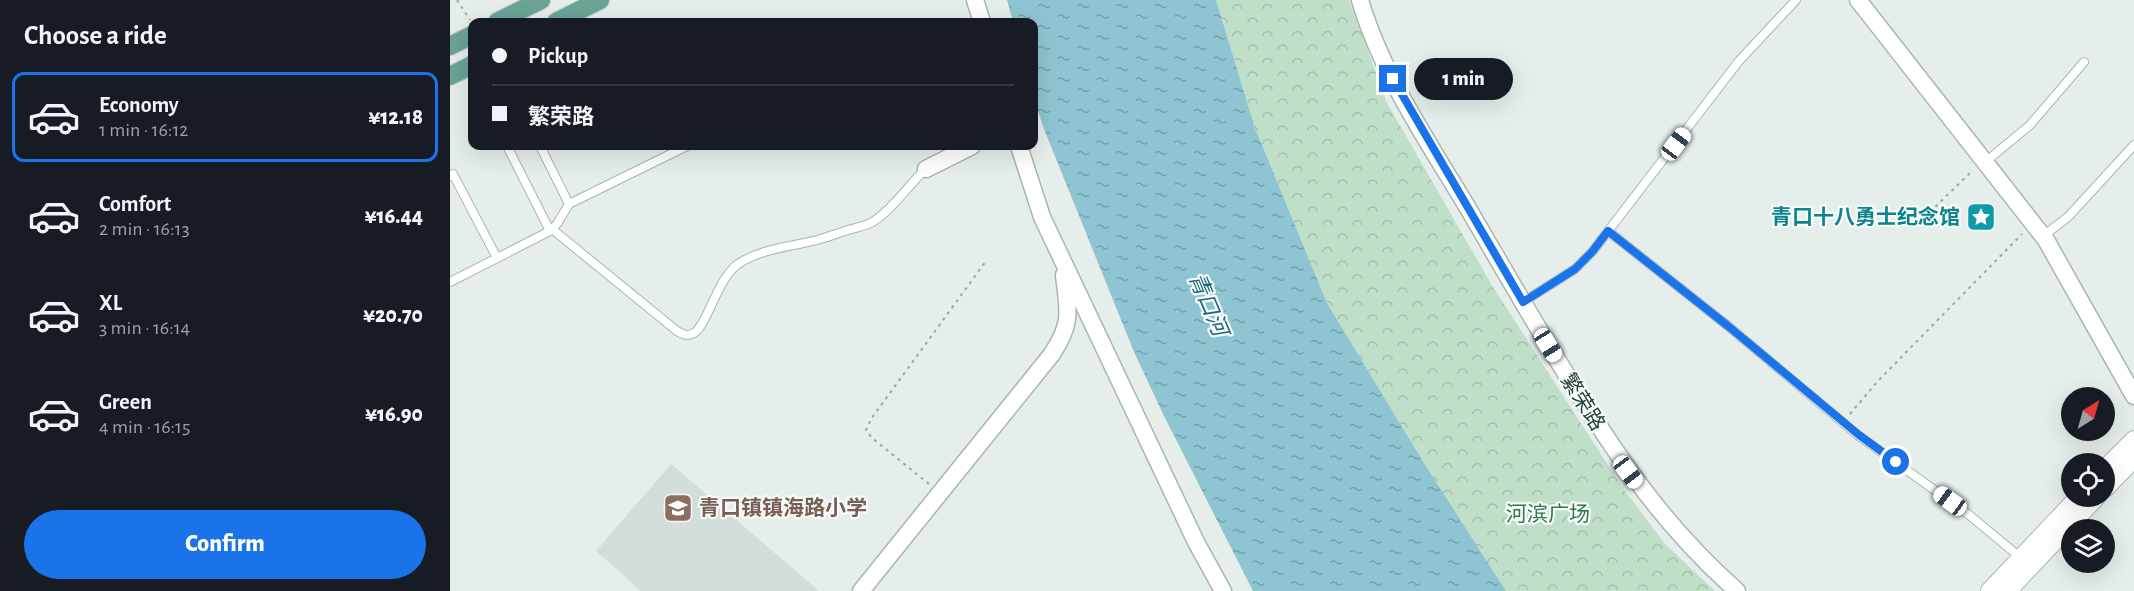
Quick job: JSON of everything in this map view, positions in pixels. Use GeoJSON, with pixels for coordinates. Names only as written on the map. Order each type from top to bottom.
{"type":"FeatureCollection","features":[{"type":"Feature","properties":{"kind":"main road"},"geometry":{"type":"LineString","coordinates":[[504,18],[541,0]]}},
{"type":"Feature","properties":{"kind":"main road"},"geometry":{"type":"LineString","coordinates":[[564,18],[600,0]]}},
{"type":"Feature","properties":{"kind":"main road"},"geometry":{"type":"LineString","coordinates":[[450,46],[468,37]]}},
{"type":"Feature","properties":{"kind":"main road"},"geometry":{"type":"LineString","coordinates":[[450,76],[468,70]]}},
{"type":"Feature","properties":{"kind":"main road"},"geometry":{"type":"LineString","coordinates":[[2115,459],[2134,440]]}},
{"type":"Feature","properties":{"kind":"main road"},"geometry":{"type":"LineString","coordinates":[[2115,478],[2134,458]]}},
{"type":"Feature","properties":{"kind":"main road"},"geometry":{"type":"LineString","coordinates":[[1990,591],[2070,507]]}},
{"type":"Feature","properties":{"kind":"main road"},"geometry":{"type":"LineString","coordinates":[[2007,591],[2087,507]]}},
{"type":"Feature","properties":{"kind":"street"},"geometry":{"type":"LineString","coordinates":[[975,0],[981,18]]}},
{"type":"Feature","properties":{"kind":"street","name":"繁荣路"},"geometry":{"type":"LineString","coordinates":[[1360,0],[1384,61],[1523,302],[1607,439],[1634,479],[1674,529],[1737,591]]}},
{"type":"Feature","properties":{"kind":"street"},"geometry":{"type":"LineString","coordinates":[[1858,0],[2038,230],[2134,396]]}},
{"type":"Feature","properties":{"kind":"street"},"geometry":{"type":"LineString","coordinates":[[926,168],[964,150]]}},
{"type":"Feature","properties":{"kind":"street"},"geometry":{"type":"LineString","coordinates":[[1020,150],[1037,204],[1063,262],[1196,542],[1222,591]]}},
{"type":"Feature","properties":{"kind":"street"},"geometry":{"type":"LineString","coordinates":[[861,591],[1052,354],[1063,337],[1068,320],[1063,262]]}},
{"type":"Feature","properties":{"kind":"lane"},"geometry":{"type":"LineString","coordinates":[[1523,302],[1575,269],[1592,252],[1739,61],[1796,0]]}},
{"type":"Feature","properties":{"kind":"lane"},"geometry":{"type":"LineString","coordinates":[[1983,162],[2030,125],[2084,62]]}},
{"type":"Feature","properties":{"kind":"lane"},"geometry":{"type":"LineString","coordinates":[[2038,230],[2068,217],[2134,145]]}},
{"type":"Feature","properties":{"kind":"lane"},"geometry":{"type":"LineString","coordinates":[[509,150],[551,230],[684,335],[694,333],[700,327],[716,293],[738,264],[765,251],[817,240],[873,222],[895,204],[926,168]]}},
{"type":"Feature","properties":{"kind":"lane"},"geometry":{"type":"LineString","coordinates":[[542,150],[569,204]]}},
{"type":"Feature","properties":{"kind":"lane"},"geometry":{"type":"LineString","coordinates":[[450,282],[551,230],[557,225],[569,204],[679,150]]}},
{"type":"Feature","properties":{"kind":"lane"},"geometry":{"type":"LineString","coordinates":[[450,176],[453,174],[497,258]]}},
{"type":"Feature","properties":{"kind":"lane"},"geometry":{"type":"LineString","coordinates":[[1608,231],[1844,422],[1968,514],[2021,558]]}},
{"type":"Feature","properties":{"kind":"path"},"geometry":{"type":"LineString","coordinates":[[457,0],[468,18]]}},
{"type":"Feature","properties":{"kind":"path"},"geometry":{"type":"LineString","coordinates":[[1930,212],[1983,162]]}},
{"type":"Feature","properties":{"kind":"path"},"geometry":{"type":"LineString","coordinates":[[1844,422],[1877,382],[1934,322],[2038,230]]}},
{"type":"Feature","properties":{"kind":"path"},"geometry":{"type":"LineString","coordinates":[[940,493],[872,438],[866,430],[877,410],[986,261]]}},
{"type":"Feature","properties":{"kind":"shaded area","name":"青口镇镇海路小学"},"geometry":{"type":"Polygon","coordinates":[[[671,464],[819,591],[641,591],[596,551],[671,464]]]}},
{"type":"Feature","properties":{"kind":"green space","name":"河滨广场"},"geometry":{"type":"Polygon","coordinates":[[[1216,0],[1349,0],[1387,103],[1493,287],[1622,487],[1665,544],[1715,591],[1506,591],[1424,463],[1327,303],[1255,128],[1216,0]]]}},
{"type":"Feature","properties":{"kind":"water","name":"青口河"},"geometry":{"type":"Polygon","coordinates":[[[1007,0],[1216,0],[1255,128],[1327,303],[1424,463],[1506,591],[1253,591],[1134,352],[1044,129],[1038,111],[1038,18],[1012,18],[1007,0]]]}},
{"type":"Feature","properties":{"kind":"place","name":"青口十八勇士纪念馆"},"geometry":{"type":"Point","coordinates":[1981,217]}},
{"type":"Feature","properties":{"kind":"place","name":"青口镇镇海路小学"},"geometry":{"type":"Point","coordinates":[678,508]}},
{"type":"Feature","properties":{"kind":"route"},"geometry":{"type":"LineString","coordinates":[[1393,79],[1523,302],[1575,269],[1608,231],[1728,326],[1859,435],[1896,462]]}}]}
